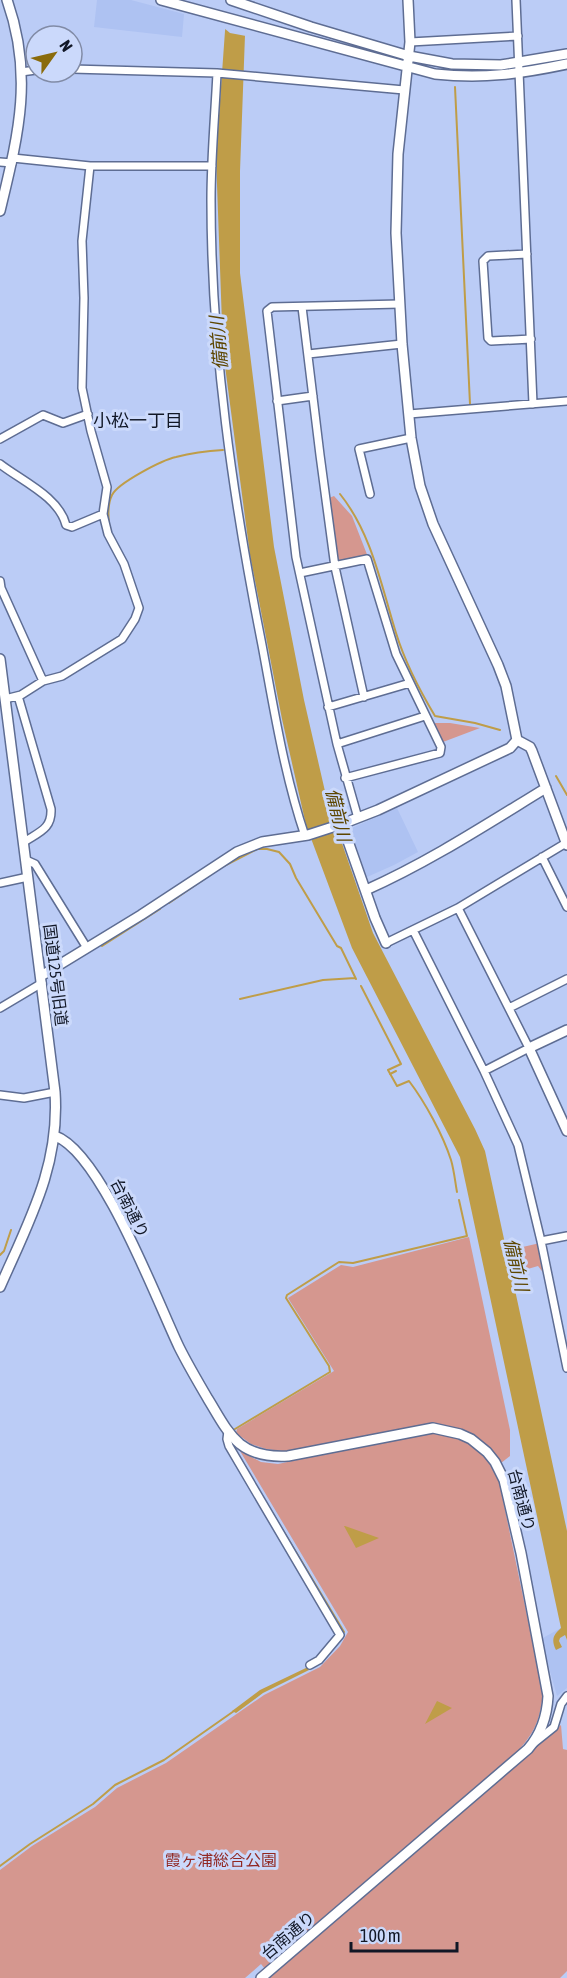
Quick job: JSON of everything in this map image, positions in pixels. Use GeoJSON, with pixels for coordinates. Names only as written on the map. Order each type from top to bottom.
{"type":"FeatureCollection","features":[{"type":"Feature","properties":{"kind":"street"},"geometry":{"type":"LineString","coordinates":[[0,212],[21,114],[21,72],[15,27],[7,0]]}},
{"type":"Feature","properties":{"kind":"street"},"geometry":{"type":"LineString","coordinates":[[161,0],[435,74],[467,77],[520,74],[567,64]]}},
{"type":"Feature","properties":{"kind":"street"},"geometry":{"type":"LineString","coordinates":[[231,0],[409,56],[466,66],[520,63],[567,54]]}},
{"type":"Feature","properties":{"kind":"street"},"geometry":{"type":"LineString","coordinates":[[408,0],[410,42],[404,90],[396,208],[396,261],[411,438],[420,486],[430,518],[498,665],[506,686],[517,740]]}},
{"type":"Feature","properties":{"kind":"street"},"geometry":{"type":"LineString","coordinates":[[516,0],[533,404]]}},
{"type":"Feature","properties":{"kind":"street"},"geometry":{"type":"LineString","coordinates":[[410,42],[518,36]]}},
{"type":"Feature","properties":{"kind":"street"},"geometry":{"type":"LineString","coordinates":[[84,69],[219,73],[404,90]]}},
{"type":"Feature","properties":{"kind":"street"},"geometry":{"type":"LineString","coordinates":[[219,73],[212,166],[212,241],[217,339],[231,463],[242,542],[276,720],[306,835]]}},
{"type":"Feature","properties":{"kind":"street"},"geometry":{"type":"LineString","coordinates":[[0,162],[12,160],[90,166],[212,166]]}},
{"type":"Feature","properties":{"kind":"street"},"geometry":{"type":"LineString","coordinates":[[5,699],[18,696],[43,681],[62,676],[122,639],[139,608],[124,564],[108,534],[103,514],[107,487],[82,388],[84,298],[82,241],[90,166]]}},
{"type":"Feature","properties":{"kind":"street"},"geometry":{"type":"LineString","coordinates":[[527,254],[488,256],[483,261],[488,338],[491,341],[531,339]]}},
{"type":"Feature","properties":{"kind":"street"},"geometry":{"type":"LineString","coordinates":[[358,818],[345,778],[328,707],[300,573],[267,311],[272,307],[400,304]]}},
{"type":"Feature","properties":{"kind":"street"},"geometry":{"type":"LineString","coordinates":[[303,307],[335,567],[364,698]]}},
{"type":"Feature","properties":{"kind":"street"},"geometry":{"type":"LineString","coordinates":[[308,354],[402,344]]}},
{"type":"Feature","properties":{"kind":"street"},"geometry":{"type":"LineString","coordinates":[[278,400],[313,396]]}},
{"type":"Feature","properties":{"kind":"street"},"geometry":{"type":"LineString","coordinates":[[409,414],[567,400]]}},
{"type":"Feature","properties":{"kind":"street"},"geometry":{"type":"LineString","coordinates":[[0,439],[43,415],[63,423],[88,414]]}},
{"type":"Feature","properties":{"kind":"street"},"geometry":{"type":"LineString","coordinates":[[370,494],[359,449],[411,438]]}},
{"type":"Feature","properties":{"kind":"street"},"geometry":{"type":"LineString","coordinates":[[0,464],[43,495],[63,514],[66,525],[72,527],[103,514]]}},
{"type":"Feature","properties":{"kind":"street"},"geometry":{"type":"LineString","coordinates":[[300,573],[368,559],[396,654],[441,747],[440,753],[345,778]]}},
{"type":"Feature","properties":{"kind":"street"},"geometry":{"type":"LineString","coordinates":[[0,581],[1,588],[43,681]]}},
{"type":"Feature","properties":{"kind":"street","name":"国道125号旧道"},"geometry":{"type":"LineString","coordinates":[[0,659],[55,1092],[55,1136],[50,1163],[0,1287]]}},
{"type":"Feature","properties":{"kind":"street"},"geometry":{"type":"LineString","coordinates":[[328,707],[410,683]]}},
{"type":"Feature","properties":{"kind":"street"},"geometry":{"type":"LineString","coordinates":[[18,696],[52,819],[48,826],[24,842]]}},
{"type":"Feature","properties":{"kind":"street"},"geometry":{"type":"LineString","coordinates":[[337,744],[425,716]]}},
{"type":"Feature","properties":{"kind":"street"},"geometry":{"type":"LineString","coordinates":[[340,825],[386,943],[458,908],[566,844],[532,751],[530,747],[517,740]]}},
{"type":"Feature","properties":{"kind":"street"},"geometry":{"type":"LineString","coordinates":[[0,1008],[87,948],[237,852],[262,842],[306,835],[358,818],[510,748],[517,740]]}},
{"type":"Feature","properties":{"kind":"street"},"geometry":{"type":"LineString","coordinates":[[366,890],[426,860],[546,788]]}},
{"type":"Feature","properties":{"kind":"street"},"geometry":{"type":"LineString","coordinates":[[542,857],[567,907]]}},
{"type":"Feature","properties":{"kind":"street"},"geometry":{"type":"LineString","coordinates":[[26,860],[34,864],[87,948]]}},
{"type":"Feature","properties":{"kind":"street"},"geometry":{"type":"LineString","coordinates":[[0,883],[28,877]]}},
{"type":"Feature","properties":{"kind":"street"},"geometry":{"type":"LineString","coordinates":[[458,908],[565,1120],[567,1131]]}},
{"type":"Feature","properties":{"kind":"street"},"geometry":{"type":"LineString","coordinates":[[413,930],[484,1071],[518,1145],[541,1241],[567,1368]]}},
{"type":"Feature","properties":{"kind":"street"},"geometry":{"type":"LineString","coordinates":[[509,1008],[567,980]]}},
{"type":"Feature","properties":{"kind":"street"},"geometry":{"type":"LineString","coordinates":[[484,1071],[567,1030]]}},
{"type":"Feature","properties":{"kind":"street"},"geometry":{"type":"LineString","coordinates":[[0,1095],[24,1098],[55,1092]]}},
{"type":"Feature","properties":{"kind":"street","name":"台南通り"},"geometry":{"type":"LineString","coordinates":[[55,1136],[64,1139],[78,1154],[105,1191],[179,1347],[228,1431],[249,1450],[276,1457],[433,1428],[465,1437],[487,1452],[495,1461],[504,1479],[548,1696],[545,1719],[533,1743],[261,1978]]}},
{"type":"Feature","properties":{"kind":"street"},"geometry":{"type":"LineString","coordinates":[[541,1241],[567,1236]]}},
{"type":"Feature","properties":{"kind":"street"},"geometry":{"type":"LineString","coordinates":[[228,1431],[229,1446],[340,1635],[319,1660],[310,1665]]}},
{"type":"Feature","properties":{"kind":"street"},"geometry":{"type":"LineString","coordinates":[[533,1743],[554,1727],[561,1704],[567,1696]]}},
{"type":"Feature","properties":{"kind":"shaded area"},"geometry":{"type":"Polygon","coordinates":[[[97,0],[131,0],[184,14],[182,37],[94,27],[97,0]]]}},
{"type":"Feature","properties":{"kind":"shaded area"},"geometry":{"type":"Polygon","coordinates":[[[230,0],[245,35],[240,171],[240,273],[274,547],[304,700],[327,800],[373,933],[485,1151],[567,1531],[567,1640],[565,1635],[560,1638],[562,1647],[556,1650],[554,1638],[561,1628],[460,1157],[352,948],[306,825],[282,719],[250,555],[223,351],[216,157],[225,31],[230,0]]]}},
{"type":"Feature","properties":{"kind":"shaded area"},"geometry":{"type":"Polygon","coordinates":[[[397,808],[418,852],[367,877],[351,831],[352,828],[397,808]]]}},
{"type":"Feature","properties":{"kind":"shaded area"},"geometry":{"type":"Polygon","coordinates":[[[345,1526],[379,1538],[356,1548],[345,1526]]]}},
{"type":"Feature","properties":{"kind":"shaded area"},"geometry":{"type":"Polygon","coordinates":[[[561,1628],[567,1640],[567,1688],[557,1696],[541,1639],[561,1628]]]}},
{"type":"Feature","properties":{"kind":"shaded area"},"geometry":{"type":"Polygon","coordinates":[[[308,1667],[309,1670],[263,1693],[236,1713],[232,1711],[260,1690],[308,1667]]]}},
{"type":"Feature","properties":{"kind":"shaded area"},"geometry":{"type":"Polygon","coordinates":[[[437,1701],[452,1708],[425,1724],[437,1701]]]}},
{"type":"Feature","properties":{"kind":"green space"},"geometry":{"type":"Polygon","coordinates":[[[334,496],[352,516],[368,557],[340,563],[338,560],[329,498],[334,496]]]}},
{"type":"Feature","properties":{"kind":"green space"},"geometry":{"type":"Polygon","coordinates":[[[433,723],[450,723],[480,728],[443,742],[433,723]]]}},
{"type":"Feature","properties":{"kind":"green space"},"geometry":{"type":"Polygon","coordinates":[[[469,1237],[510,1430],[510,1456],[501,1463],[477,1438],[459,1429],[437,1425],[425,1425],[290,1452],[266,1449],[251,1444],[236,1433],[237,1429],[334,1371],[288,1298],[341,1265],[353,1267],[469,1237]]]}},
{"type":"Feature","properties":{"kind":"green space"},"geometry":{"type":"Polygon","coordinates":[[[540,1243],[545,1275],[538,1266],[521,1271],[514,1249],[540,1243]]]}},
{"type":"Feature","properties":{"kind":"green space","name":"霞ヶ浦総合公園"},"geometry":{"type":"Polygon","coordinates":[[[424,1433],[448,1436],[467,1443],[484,1456],[498,1476],[543,1693],[536,1724],[525,1743],[265,1969],[261,1964],[245,1978],[0,1978],[0,1870],[32,1846],[95,1807],[117,1788],[166,1763],[264,1695],[320,1667],[340,1646],[348,1632],[240,1451],[261,1462],[278,1464],[424,1433]]]}},
{"type":"Feature","properties":{"kind":"green space"},"geometry":{"type":"Polygon","coordinates":[[[561,1725],[563,1749],[567,1750],[567,1971],[560,1978],[263,1978],[463,1811],[561,1725]]]}},
{"type":"Feature","properties":{"kind":"pier"},"geometry":{"type":"Polygon","coordinates":[[[229,0],[252,0],[246,36],[230,33],[224,28],[229,0]]]}},
{"type":"Feature","properties":{"kind":"waterway"},"geometry":{"type":"LineString","coordinates":[[455,87],[470,404]]}},
{"type":"Feature","properties":{"kind":"waterway"},"geometry":{"type":"LineString","coordinates":[[109,523],[112,495],[131,478],[169,459],[194,453],[223,450]]}},
{"type":"Feature","properties":{"kind":"waterway"},"geometry":{"type":"LineString","coordinates":[[340,494],[351,509],[368,543],[404,655],[435,716],[500,730]]}},
{"type":"Feature","properties":{"kind":"waterway"},"geometry":{"type":"LineString","coordinates":[[556,776],[567,795]]}},
{"type":"Feature","properties":{"kind":"waterway"},"geometry":{"type":"LineString","coordinates":[[169,903],[222,867],[257,849],[279,852],[290,864],[337,946],[341,948],[356,979]]}},
{"type":"Feature","properties":{"kind":"waterway"},"geometry":{"type":"LineString","coordinates":[[102,946],[160,909]]}},
{"type":"Feature","properties":{"kind":"waterway"},"geometry":{"type":"LineString","coordinates":[[240,999],[323,980],[355,978]]}},
{"type":"Feature","properties":{"kind":"waterway"},"geometry":{"type":"LineString","coordinates":[[361,986],[401,1064],[388,1070],[397,1086],[409,1081],[427,1109],[448,1150],[457,1192]]}},
{"type":"Feature","properties":{"kind":"waterway"},"geometry":{"type":"LineString","coordinates":[[390,1074],[396,1071]]}},
{"type":"Feature","properties":{"kind":"waterway"},"geometry":{"type":"LineString","coordinates":[[235,1429],[330,1372],[329,1366],[286,1298],[287,1295],[339,1262],[353,1263],[467,1236],[459,1200]]}},
{"type":"Feature","properties":{"kind":"waterway"},"geometry":{"type":"LineString","coordinates":[[0,1255],[4,1251],[11,1230]]}},
{"type":"Feature","properties":{"kind":"waterway"},"geometry":{"type":"LineString","coordinates":[[270,1509],[344,1632]]}},
{"type":"Feature","properties":{"kind":"waterway"},"geometry":{"type":"LineString","coordinates":[[0,1866],[93,1804],[115,1785],[164,1760],[234,1711]]}},
{"type":"Feature","properties":{"kind":"district","name":"小松一丁目"},"geometry":{"type":"Point","coordinates":[138,421]}},
{"type":"Feature","properties":{"kind":"water label","name":"備前川"},"geometry":{"type":"Point","coordinates":[219,343]}},
{"type":"Feature","properties":{"kind":"water label","name":"備前川"},"geometry":{"type":"Point","coordinates":[338,815]}},
{"type":"Feature","properties":{"kind":"water label","name":"備前川"},"geometry":{"type":"Point","coordinates":[516,1265]}}]}
